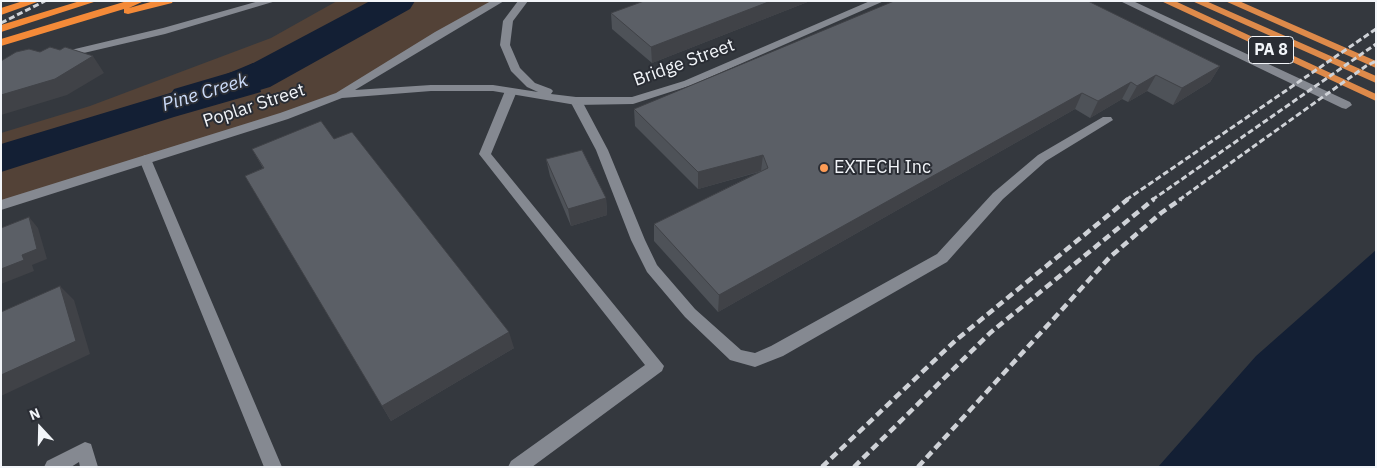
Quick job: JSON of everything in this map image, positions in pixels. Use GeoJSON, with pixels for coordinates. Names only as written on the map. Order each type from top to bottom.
{"type":"FeatureCollection","features":[{"type":"Feature","properties":{"kind":"highway"},"geometry":{"type":"LineString","coordinates":[[1,12],[35,1]]}},
{"type":"Feature","properties":{"kind":"highway"},"geometry":{"type":"LineString","coordinates":[[1,29],[92,1]]}},
{"type":"Feature","properties":{"kind":"highway"},"geometry":{"type":"LineString","coordinates":[[1,43],[139,1]]}},
{"type":"Feature","properties":{"kind":"highway"},"geometry":{"type":"LineString","coordinates":[[34,33],[168,1]]}},
{"type":"Feature","properties":{"kind":"highway","name":"PA 8"},"geometry":{"type":"LineString","coordinates":[[1166,1],[1376,98]]}},
{"type":"Feature","properties":{"kind":"highway"},"geometry":{"type":"LineString","coordinates":[[1197,1],[1376,80]]}},
{"type":"Feature","properties":{"kind":"highway","name":"PA 8"},"geometry":{"type":"LineString","coordinates":[[1230,1],[1376,65]]}},
{"type":"Feature","properties":{"kind":"highway"},"geometry":{"type":"LineString","coordinates":[[1317,55],[1376,84]]}},
{"type":"Feature","properties":{"kind":"street"},"geometry":{"type":"LineString","coordinates":[[49,58],[165,32],[271,1]]}},
{"type":"Feature","properties":{"kind":"street","name":"Poplar Street"},"geometry":{"type":"LineString","coordinates":[[1,206],[284,116],[340,95],[439,34],[499,1]]}},
{"type":"Feature","properties":{"kind":"street"},"geometry":{"type":"LineString","coordinates":[[523,1],[508,21],[505,45],[515,69],[532,86],[576,101],[602,150],[638,240],[652,268],[690,313],[736,355],[755,360],[777,351],[942,258],[998,196],[1042,158],[1107,120]]}},
{"type":"Feature","properties":{"kind":"street","name":"Bridge Street"},"geometry":{"type":"LineString","coordinates":[[340,95],[431,88],[493,88],[576,101],[632,100],[688,83],[879,1]]}},
{"type":"Feature","properties":{"kind":"street"},"geometry":{"type":"LineString","coordinates":[[1125,1],[1346,106]]}},
{"type":"Feature","properties":{"kind":"street"},"geometry":{"type":"LineString","coordinates":[[511,90],[485,154],[656,366],[517,467]]}},
{"type":"Feature","properties":{"kind":"street"},"geometry":{"type":"LineString","coordinates":[[145,159],[274,467]]}},
{"type":"Feature","properties":{"kind":"street"},"geometry":{"type":"LineString","coordinates":[[53,467],[85,450],[90,467]]}},
{"type":"Feature","properties":{"kind":"shaded area"},"geometry":{"type":"Polygon","coordinates":[[[337,1],[499,1],[340,95],[1,205],[1,133],[90,106],[271,38],[337,1]]]}},
{"type":"Feature","properties":{"kind":"water"},"geometry":{"type":"Polygon","coordinates":[[[253,63],[261,92],[174,117],[1,172],[1,144],[210,81],[253,63]]]}},
{"type":"Feature","properties":{"kind":"water"},"geometry":{"type":"Polygon","coordinates":[[[1376,250],[1376,467],[1158,467],[1256,356],[1376,250]]]}},
{"type":"Feature","properties":{"kind":"building"},"geometry":{"type":"Polygon","coordinates":[[[644,1],[771,1],[651,47],[611,13],[644,1]]]}},
{"type":"Feature","properties":{"kind":"building","name":"EXTECH Inc"},"geometry":{"type":"Polygon","coordinates":[[[894,1],[1088,1],[1220,66],[1182,88],[1156,75],[1137,86],[1131,82],[1098,101],[1082,93],[719,295],[654,224],[768,168],[763,155],[698,172],[634,109],[894,1]]]}},
{"type":"Feature","properties":{"kind":"building"},"geometry":{"type":"Polygon","coordinates":[[[50,47],[60,50],[65,47],[93,56],[55,79],[1,95],[1,61],[16,52],[29,49],[40,52],[50,47]]]}},
{"type":"Feature","properties":{"kind":"building"},"geometry":{"type":"Polygon","coordinates":[[[321,121],[334,139],[352,132],[509,332],[382,406],[245,176],[264,168],[252,149],[321,121]]]}},
{"type":"Feature","properties":{"kind":"building"},"geometry":{"type":"Polygon","coordinates":[[[582,150],[606,198],[568,209],[546,159],[582,150]]]}},
{"type":"Feature","properties":{"kind":"building"},"geometry":{"type":"Polygon","coordinates":[[[29,217],[37,249],[22,255],[24,260],[1,269],[1,228],[29,217]]]}},
{"type":"Feature","properties":{"kind":"building"},"geometry":{"type":"Polygon","coordinates":[[[60,286],[76,341],[1,375],[1,312],[60,286]]]}},
{"type":"Feature","properties":{"kind":"waterway","name":"Pine Creek"},"geometry":{"type":"LineString","coordinates":[[189,98],[256,78],[397,1]]}},
{"type":"Feature","properties":{"kind":"railway"},"geometry":{"type":"LineString","coordinates":[[1,23],[45,1]]}},
{"type":"Feature","properties":{"kind":"railway"},"geometry":{"type":"LineString","coordinates":[[1126,200],[1376,29]]}},
{"type":"Feature","properties":{"kind":"railway"},"geometry":{"type":"LineString","coordinates":[[1152,200],[1376,44]]}},
{"type":"Feature","properties":{"kind":"railway"},"geometry":{"type":"LineString","coordinates":[[1179,200],[1366,66],[1376,61]]}},
{"type":"Feature","properties":{"kind":"railway"},"geometry":{"type":"LineString","coordinates":[[822,467],[955,341],[1128,199]]}},
{"type":"Feature","properties":{"kind":"railway"},"geometry":{"type":"LineString","coordinates":[[854,467],[990,333],[1154,199]]}},
{"type":"Feature","properties":{"kind":"railway"},"geometry":{"type":"LineString","coordinates":[[918,467],[1110,257],[1161,213],[1181,199]]}},
{"type":"Feature","properties":{"kind":"place","name":"EXTECH Inc"},"geometry":{"type":"Point","coordinates":[824,168]}}]}
